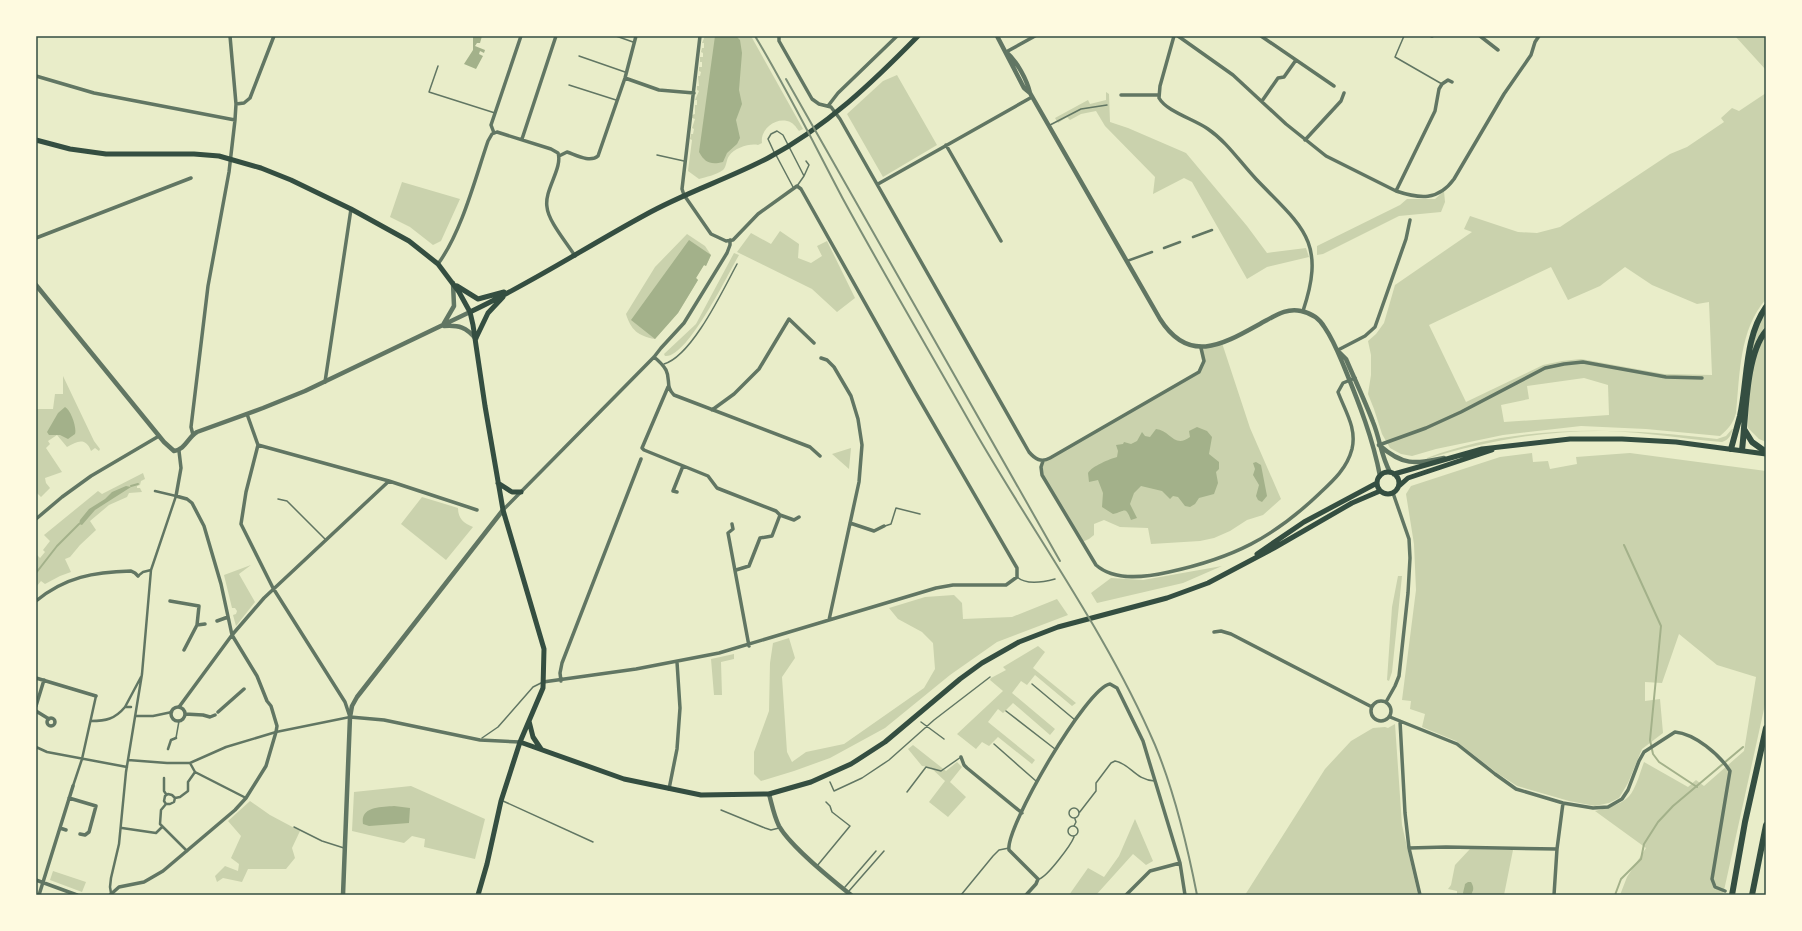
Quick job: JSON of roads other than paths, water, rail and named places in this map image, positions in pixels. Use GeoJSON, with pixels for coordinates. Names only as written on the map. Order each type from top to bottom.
{"type":"FeatureCollection","features":[{"type":"Feature","properties":{"kind":"highway"},"geometry":{"type":"LineString","coordinates":[[1731,449],[1740,416],[1752,338],[1758,320],[1766,307]]}},
{"type":"Feature","properties":{"kind":"highway"},"geometry":{"type":"LineString","coordinates":[[1742,450],[1754,354],[1759,341],[1766,331]]}},
{"type":"Feature","properties":{"kind":"highway"},"geometry":{"type":"LineString","coordinates":[[1744,429],[1752,442],[1766,453]]}},
{"type":"Feature","properties":{"kind":"highway"},"geometry":{"type":"LineString","coordinates":[[1732,895],[1745,822],[1766,728]]}},
{"type":"Feature","properties":{"kind":"highway"},"geometry":{"type":"LineString","coordinates":[[1752,895],[1766,824]]}},
{"type":"Feature","properties":{"kind":"main road"},"geometry":{"type":"LineString","coordinates":[[470,312],[541,276],[645,214],[684,195],[755,165],[804,135],[829,118],[856,96],[918,36]]}},
{"type":"Feature","properties":{"kind":"main road"},"geometry":{"type":"LineString","coordinates":[[36,140],[70,149],[106,154],[194,154],[231,159],[261,168],[291,180],[351,209],[409,241],[438,264],[453,283],[470,312],[476,340],[485,406],[503,510],[544,649],[543,688],[520,742],[501,801],[487,864],[478,895]]}},
{"type":"Feature","properties":{"kind":"main road"},"geometry":{"type":"LineString","coordinates":[[453,283],[465,293],[478,299],[508,292]]}},
{"type":"Feature","properties":{"kind":"main road"},"geometry":{"type":"LineString","coordinates":[[476,340],[488,313],[508,292]]}},
{"type":"Feature","properties":{"kind":"main road"},"geometry":{"type":"LineString","coordinates":[[1245,563],[1304,522],[1377,483],[1380,476],[1385,472],[1406,472],[1461,454],[1503,446],[1570,439],[1614,439],[1676,442],[1766,453]]}},
{"type":"Feature","properties":{"kind":"main road"},"geometry":{"type":"LineString","coordinates":[[1377,483],[1380,491],[1385,494],[1393,493],[1408,478],[1503,446]]}},
{"type":"Feature","properties":{"kind":"main road"},"geometry":{"type":"LineString","coordinates":[[1392,473],[1398,478],[1399,486]]}},
{"type":"Feature","properties":{"kind":"main road"},"geometry":{"type":"LineString","coordinates":[[498,483],[512,492],[521,492]]}},
{"type":"Feature","properties":{"kind":"main road"},"geometry":{"type":"LineString","coordinates":[[520,742],[624,779],[701,795],[769,794],[811,782],[851,764],[885,742],[982,663],[1019,642],[1058,627],[1187,591],[1208,583],[1352,503],[1380,491]]}},
{"type":"Feature","properties":{"kind":"main road"},"geometry":{"type":"LineString","coordinates":[[529,721],[533,737],[541,749]]}},
{"type":"Feature","properties":{"kind":"street"},"geometry":{"type":"LineString","coordinates":[[193,435],[191,427],[208,286],[231,159],[235,120],[236,104],[230,36]]}},
{"type":"Feature","properties":{"kind":"street"},"geometry":{"type":"LineString","coordinates":[[236,104],[244,103],[250,98],[274,36]]}},
{"type":"Feature","properties":{"kind":"street"},"geometry":{"type":"LineString","coordinates":[[494,133],[491,125],[521,36]]}},
{"type":"Feature","properties":{"kind":"street"},"geometry":{"type":"LineString","coordinates":[[522,139],[556,36]]}},
{"type":"Feature","properties":{"kind":"street"},"geometry":{"type":"LineString","coordinates":[[559,156],[567,152],[589,159],[597,157],[600,154],[627,72],[636,36]]}},
{"type":"Feature","properties":{"kind":"street"},"geometry":{"type":"LineString","coordinates":[[543,682],[561,681],[677,662],[748,646],[936,588],[953,585],[1006,585],[1018,578],[1017,568],[901,368],[801,189],[795,188],[766,207],[733,240],[720,240],[711,234],[684,195],[682,189],[700,36]]}},
{"type":"Feature","properties":{"kind":"street"},"geometry":{"type":"LineString","coordinates":[[779,36],[779,41],[812,99],[819,104],[828,106],[840,119],[1029,452],[1036,459],[1043,460],[1050,458],[1199,372],[1204,361],[1201,348]]}},
{"type":"Feature","properties":{"kind":"street"},"geometry":{"type":"LineString","coordinates":[[828,106],[838,93],[897,36]]}},
{"type":"Feature","properties":{"kind":"street"},"geometry":{"type":"LineString","coordinates":[[997,36],[1006,52],[1012,56],[1028,86],[1031,95],[1160,319],[1171,334],[1185,344],[1201,348],[1222,343],[1283,312],[1295,310],[1309,313],[1321,322],[1338,350],[1374,424],[1379,445],[1392,473]]}},
{"type":"Feature","properties":{"kind":"street"},"geometry":{"type":"LineString","coordinates":[[1006,52],[1035,36]]}},
{"type":"Feature","properties":{"kind":"street"},"geometry":{"type":"LineString","coordinates":[[1174,36],[1159,95],[1161,101],[1167,107],[1208,129],[1226,144],[1256,179],[1300,224],[1308,243],[1312,260],[1309,289],[1303,311]]}},
{"type":"Feature","properties":{"kind":"street"},"geometry":{"type":"LineString","coordinates":[[1178,36],[1234,76],[1304,140],[1326,156],[1396,191],[1418,196],[1433,196],[1440,194],[1448,188],[1504,94],[1531,55],[1535,42],[1539,36]]}},
{"type":"Feature","properties":{"kind":"street"},"geometry":{"type":"LineString","coordinates":[[1261,36],[1334,86]]}},
{"type":"Feature","properties":{"kind":"street"},"geometry":{"type":"LineString","coordinates":[[1480,36],[1498,50]]}},
{"type":"Feature","properties":{"kind":"street"},"geometry":{"type":"LineString","coordinates":[[1262,101],[1278,78],[1284,77],[1296,60]]}},
{"type":"Feature","properties":{"kind":"street"},"geometry":{"type":"LineString","coordinates":[[36,76],[94,93],[235,120]]}},
{"type":"Feature","properties":{"kind":"street"},"geometry":{"type":"LineString","coordinates":[[625,78],[658,90],[694,93]]}},
{"type":"Feature","properties":{"kind":"street"},"geometry":{"type":"LineString","coordinates":[[1396,191],[1435,111],[1437,95],[1442,84],[1448,80],[1452,82]]}},
{"type":"Feature","properties":{"kind":"street"},"geometry":{"type":"LineString","coordinates":[[1304,140],[1341,101],[1344,93]]}},
{"type":"Feature","properties":{"kind":"street"},"geometry":{"type":"LineString","coordinates":[[1121,94],[1159,95]]}},
{"type":"Feature","properties":{"kind":"street"},"geometry":{"type":"LineString","coordinates":[[878,184],[1031,95]]}},
{"type":"Feature","properties":{"kind":"street"},"geometry":{"type":"LineString","coordinates":[[438,264],[448,250],[456,231],[488,141],[494,133],[499,132],[552,149],[559,156],[559,162],[548,195],[546,207],[550,218],[575,256]]}},
{"type":"Feature","properties":{"kind":"street"},"geometry":{"type":"LineString","coordinates":[[946,145],[1001,241]]}},
{"type":"Feature","properties":{"kind":"street"},"geometry":{"type":"LineString","coordinates":[[36,238],[191,178]]}},
{"type":"Feature","properties":{"kind":"street"},"geometry":{"type":"LineString","coordinates":[[325,382],[351,209]]}},
{"type":"Feature","properties":{"kind":"street"},"geometry":{"type":"LineString","coordinates":[[1338,350],[1365,336],[1375,327],[1402,253],[1410,220]]}},
{"type":"Feature","properties":{"kind":"street"},"geometry":{"type":"LineString","coordinates":[[1193,237],[1212,230]]}},
{"type":"Feature","properties":{"kind":"street"},"geometry":{"type":"LineString","coordinates":[[344,895],[350,717],[352,706],[357,697],[503,510],[655,357],[661,348],[684,323],[727,253],[730,246],[730,240]]}},
{"type":"Feature","properties":{"kind":"street"},"geometry":{"type":"LineString","coordinates":[[1164,248],[1180,242]]}},
{"type":"Feature","properties":{"kind":"street"},"geometry":{"type":"LineString","coordinates":[[1127,262],[1152,252]]}},
{"type":"Feature","properties":{"kind":"street"},"geometry":{"type":"LineString","coordinates":[[442,326],[454,306],[453,283]]}},
{"type":"Feature","properties":{"kind":"street"},"geometry":{"type":"LineString","coordinates":[[36,285],[158,436],[172,450],[179,451]]}},
{"type":"Feature","properties":{"kind":"street"},"geometry":{"type":"LineString","coordinates":[[111,894],[111,878],[122,828],[127,767],[136,716],[135,708],[142,674],[151,570],[176,496],[181,468],[179,451],[193,435],[325,382],[470,312]]}},
{"type":"Feature","properties":{"kind":"street"},"geometry":{"type":"LineString","coordinates":[[712,410],[734,394],[759,369],[789,319],[814,343]]}},
{"type":"Feature","properties":{"kind":"street"},"geometry":{"type":"LineString","coordinates":[[442,326],[460,326],[469,331],[476,340]]}},
{"type":"Feature","properties":{"kind":"street"},"geometry":{"type":"LineString","coordinates":[[655,357],[662,365],[668,376],[668,387],[642,448],[708,476],[717,488],[776,511],[780,515],[794,520],[798,517]]}},
{"type":"Feature","properties":{"kind":"street"},"geometry":{"type":"LineString","coordinates":[[821,358],[827,360],[851,396],[861,430],[861,467],[829,620]]}},
{"type":"Feature","properties":{"kind":"street"},"geometry":{"type":"LineString","coordinates":[[1379,445],[1426,428],[1461,412],[1545,368],[1564,364],[1583,362],[1666,377],[1702,378]]}},
{"type":"Feature","properties":{"kind":"street"},"geometry":{"type":"LineString","coordinates":[[1043,460],[1041,467],[1042,475],[1096,565],[1105,571],[1126,576],[1155,576],[1194,567],[1220,559],[1264,538],[1288,522],[1336,478],[1350,457],[1353,441],[1353,429],[1338,392],[1341,385],[1352,379]]}},
{"type":"Feature","properties":{"kind":"street"},"geometry":{"type":"LineString","coordinates":[[1352,379],[1380,476]]}},
{"type":"Feature","properties":{"kind":"street"},"geometry":{"type":"LineString","coordinates":[[668,387],[674,395],[810,447],[820,456]]}},
{"type":"Feature","properties":{"kind":"street"},"geometry":{"type":"LineString","coordinates":[[247,414],[258,445],[246,492],[242,524],[273,588],[345,702],[350,717]]}},
{"type":"Feature","properties":{"kind":"street"},"geometry":{"type":"LineString","coordinates":[[36,519],[62,497],[91,476],[158,436]]}},
{"type":"Feature","properties":{"kind":"street"},"geometry":{"type":"LineString","coordinates":[[258,445],[389,481],[477,510]]}},
{"type":"Feature","properties":{"kind":"street"},"geometry":{"type":"LineString","coordinates":[[1379,445],[1398,460],[1411,463],[1422,463],[1461,454]]}},
{"type":"Feature","properties":{"kind":"street"},"geometry":{"type":"LineString","coordinates":[[561,681],[560,673],[562,663],[641,459]]}},
{"type":"Feature","properties":{"kind":"street"},"geometry":{"type":"LineString","coordinates":[[677,492],[673,491],[683,466]]}},
{"type":"Feature","properties":{"kind":"street"},"geometry":{"type":"LineString","coordinates":[[136,716],[153,716],[172,712],[179,707],[232,635],[273,588],[389,481]]}},
{"type":"Feature","properties":{"kind":"street"},"geometry":{"type":"LineString","coordinates":[[111,894],[119,887],[144,882],[153,877],[232,813],[246,798],[266,766],[277,726],[271,706],[267,701],[258,676],[232,635],[221,584],[204,526],[192,503],[187,499],[154,491]]}},
{"type":"Feature","properties":{"kind":"street"},"geometry":{"type":"LineString","coordinates":[[1386,702],[1396,686],[1399,676],[1408,593],[1410,558],[1409,539],[1393,493]]}},
{"type":"Feature","properties":{"kind":"street"},"geometry":{"type":"LineString","coordinates":[[736,570],[750,566],[760,538],[770,537],[773,535],[780,515]]}},
{"type":"Feature","properties":{"kind":"street"},"geometry":{"type":"LineString","coordinates":[[732,524],[733,529],[728,533],[736,570],[748,646]]}},
{"type":"Feature","properties":{"kind":"street"},"geometry":{"type":"LineString","coordinates":[[850,524],[874,531],[884,526]]}},
{"type":"Feature","properties":{"kind":"street"},"geometry":{"type":"LineString","coordinates":[[36,601],[61,584],[88,574],[131,571],[138,576],[143,572],[151,570]]}},
{"type":"Feature","properties":{"kind":"street"},"geometry":{"type":"LineString","coordinates":[[170,601],[199,606],[197,626],[184,650]]}},
{"type":"Feature","properties":{"kind":"street"},"geometry":{"type":"LineString","coordinates":[[217,621],[228,617]]}},
{"type":"Feature","properties":{"kind":"street"},"geometry":{"type":"LineString","coordinates":[[197,626],[205,624]]}},
{"type":"Feature","properties":{"kind":"street"},"geometry":{"type":"LineString","coordinates":[[1214,632],[1221,631],[1231,634],[1372,707]]}},
{"type":"Feature","properties":{"kind":"street"},"geometry":{"type":"LineString","coordinates":[[668,789],[676,749],[680,708],[677,662]]}},
{"type":"Feature","properties":{"kind":"street"},"geometry":{"type":"LineString","coordinates":[[91,721],[105,721],[118,715],[125,706],[142,674]]}},
{"type":"Feature","properties":{"kind":"street"},"geometry":{"type":"LineString","coordinates":[[253,680],[258,676]]}},
{"type":"Feature","properties":{"kind":"street"},"geometry":{"type":"LineString","coordinates":[[36,678],[96,696],[82,759],[39,895]]}},
{"type":"Feature","properties":{"kind":"street"},"geometry":{"type":"LineString","coordinates":[[36,706],[44,680]]}},
{"type":"Feature","properties":{"kind":"street"},"geometry":{"type":"LineString","coordinates":[[1026,895],[1036,884],[1038,879],[1011,853],[1009,848],[1011,837],[1055,749],[1075,720],[1106,684],[1113,685],[1120,694],[1143,741],[1180,863],[1185,895]]}},
{"type":"Feature","properties":{"kind":"street"},"geometry":{"type":"LineString","coordinates":[[185,714],[204,715],[210,717],[217,714],[244,689]]}},
{"type":"Feature","properties":{"kind":"street"},"geometry":{"type":"LineString","coordinates":[[1386,702],[1391,710],[1390,717],[1385,721],[1375,720],[1372,714],[1372,707],[1376,703],[1386,702]]}},
{"type":"Feature","properties":{"kind":"street"},"geometry":{"type":"LineString","coordinates":[[125,706],[135,708]]}},
{"type":"Feature","properties":{"kind":"street"},"geometry":{"type":"LineString","coordinates":[[179,707],[185,714]]}},
{"type":"Feature","properties":{"kind":"street"},"geometry":{"type":"LineString","coordinates":[[36,710],[49,718]]}},
{"type":"Feature","properties":{"kind":"street"},"geometry":{"type":"LineString","coordinates":[[172,712],[173,718],[178,721],[183,719],[185,714]]}},
{"type":"Feature","properties":{"kind":"street"},"geometry":{"type":"LineString","coordinates":[[128,760],[190,763],[226,747],[276,732],[350,717],[384,720],[480,740],[520,742]]}},
{"type":"Feature","properties":{"kind":"street"},"geometry":{"type":"LineString","coordinates":[[1390,717],[1457,744],[1516,789],[1563,803],[1593,808],[1612,806],[1622,799],[1628,790],[1639,760],[1648,749],[1675,732],[1682,733],[1705,746],[1719,757],[1728,767],[1730,774],[1712,879],[1715,887],[1724,891]]}},
{"type":"Feature","properties":{"kind":"street"},"geometry":{"type":"LineString","coordinates":[[1400,721],[1402,782],[1409,848],[1420,895]]}},
{"type":"Feature","properties":{"kind":"street"},"geometry":{"type":"LineString","coordinates":[[168,749],[171,740],[176,738]]}},
{"type":"Feature","properties":{"kind":"street"},"geometry":{"type":"LineString","coordinates":[[36,747],[47,752],[127,767]]}},
{"type":"Feature","properties":{"kind":"street"},"geometry":{"type":"LineString","coordinates":[[961,757],[967,768],[1022,813]]}},
{"type":"Feature","properties":{"kind":"street"},"geometry":{"type":"LineString","coordinates":[[166,768],[168,758]]}},
{"type":"Feature","properties":{"kind":"street"},"geometry":{"type":"LineString","coordinates":[[190,763],[195,772],[246,798]]}},
{"type":"Feature","properties":{"kind":"street"},"geometry":{"type":"LineString","coordinates":[[166,804],[172,804],[175,798],[180,797],[188,791],[188,782],[195,772]]}},
{"type":"Feature","properties":{"kind":"street"},"geometry":{"type":"LineString","coordinates":[[164,778],[164,791],[166,794],[164,798],[166,804]]}},
{"type":"Feature","properties":{"kind":"street"},"geometry":{"type":"LineString","coordinates":[[166,794],[170,794],[175,798]]}},
{"type":"Feature","properties":{"kind":"street"},"geometry":{"type":"LineString","coordinates":[[769,794],[774,814],[780,827],[790,841],[849,894]]}},
{"type":"Feature","properties":{"kind":"street"},"geometry":{"type":"LineString","coordinates":[[69,798],[96,806],[89,832],[85,835],[80,834]]}},
{"type":"Feature","properties":{"kind":"street"},"geometry":{"type":"LineString","coordinates":[[1554,895],[1557,843],[1563,803]]}},
{"type":"Feature","properties":{"kind":"street"},"geometry":{"type":"LineString","coordinates":[[166,804],[161,810],[160,824],[187,851]]}},
{"type":"Feature","properties":{"kind":"street"},"geometry":{"type":"LineString","coordinates":[[122,828],[156,833],[162,827]]}},
{"type":"Feature","properties":{"kind":"street"},"geometry":{"type":"LineString","coordinates":[[60,828],[66,830]]}},
{"type":"Feature","properties":{"kind":"street"},"geometry":{"type":"LineString","coordinates":[[1409,848],[1446,847],[1557,849]]}},
{"type":"Feature","properties":{"kind":"street"},"geometry":{"type":"LineString","coordinates":[[1126,895],[1150,872],[1180,863]]}},
{"type":"Feature","properties":{"kind":"street"},"geometry":{"type":"LineString","coordinates":[[36,880],[77,895]]}},
{"type":"Feature","properties":{"kind":"lane"},"geometry":{"type":"LineString","coordinates":[[616,36],[635,42]]}},
{"type":"Feature","properties":{"kind":"lane"},"geometry":{"type":"LineString","coordinates":[[1404,36],[1395,57],[1442,84]]}},
{"type":"Feature","properties":{"kind":"lane"},"geometry":{"type":"LineString","coordinates":[[1429,36],[1434,36]]}},
{"type":"Feature","properties":{"kind":"lane"},"geometry":{"type":"LineString","coordinates":[[579,56],[627,72]]}},
{"type":"Feature","properties":{"kind":"lane"},"geometry":{"type":"LineString","coordinates":[[438,66],[429,92],[495,113]]}},
{"type":"Feature","properties":{"kind":"lane"},"geometry":{"type":"LineString","coordinates":[[569,85],[618,101]]}},
{"type":"Feature","properties":{"kind":"lane"},"geometry":{"type":"LineString","coordinates":[[1049,126],[1081,109],[1107,104]]}},
{"type":"Feature","properties":{"kind":"lane"},"geometry":{"type":"LineString","coordinates":[[804,176],[783,135],[777,131],[771,134],[768,139],[795,188],[804,176],[809,165],[806,160]]}},
{"type":"Feature","properties":{"kind":"lane"},"geometry":{"type":"LineString","coordinates":[[657,155],[686,161]]}},
{"type":"Feature","properties":{"kind":"lane"},"geometry":{"type":"LineString","coordinates":[[662,365],[673,360],[687,348],[703,324],[737,264]]}},
{"type":"Feature","properties":{"kind":"lane"},"geometry":{"type":"LineString","coordinates":[[278,499],[287,501],[326,540]]}},
{"type":"Feature","properties":{"kind":"lane"},"geometry":{"type":"LineString","coordinates":[[884,526],[891,524],[896,508],[920,514]]}},
{"type":"Feature","properties":{"kind":"lane"},"geometry":{"type":"LineString","coordinates":[[1018,578],[1021,581],[1026,582],[1055,579]]}},
{"type":"Feature","properties":{"kind":"lane"},"geometry":{"type":"LineString","coordinates":[[830,782],[834,791],[862,778],[889,760],[928,727],[934,720],[990,677]]}},
{"type":"Feature","properties":{"kind":"lane"},"geometry":{"type":"LineString","coordinates":[[480,740],[498,727],[533,687],[543,682]]}},
{"type":"Feature","properties":{"kind":"lane"},"geometry":{"type":"LineString","coordinates":[[1032,684],[1075,720]]}},
{"type":"Feature","properties":{"kind":"lane"},"geometry":{"type":"LineString","coordinates":[[1006,711],[1055,749]]}},
{"type":"Feature","properties":{"kind":"lane"},"geometry":{"type":"LineString","coordinates":[[176,738],[178,721]]}},
{"type":"Feature","properties":{"kind":"lane"},"geometry":{"type":"LineString","coordinates":[[921,722],[944,739]]}},
{"type":"Feature","properties":{"kind":"lane"},"geometry":{"type":"LineString","coordinates":[[994,744],[1038,782]]}},
{"type":"Feature","properties":{"kind":"lane"},"geometry":{"type":"LineString","coordinates":[[907,792],[926,767],[941,771],[961,757]]}},
{"type":"Feature","properties":{"kind":"lane"},"geometry":{"type":"LineString","coordinates":[[1074,818],[1077,817],[1096,791],[1096,783],[1111,763],[1121,763],[1144,780],[1155,781]]}},
{"type":"Feature","properties":{"kind":"lane"},"geometry":{"type":"LineString","coordinates":[[501,801],[593,842]]}},
{"type":"Feature","properties":{"kind":"lane"},"geometry":{"type":"LineString","coordinates":[[817,866],[850,826],[832,812],[830,806],[826,802]]}},
{"type":"Feature","properties":{"kind":"lane"},"geometry":{"type":"LineString","coordinates":[[1074,837],[1070,836],[1068,832],[1069,828],[1074,826],[1076,822],[1074,818],[1069,815],[1070,810],[1075,808],[1079,813]]}},
{"type":"Feature","properties":{"kind":"lane"},"geometry":{"type":"LineString","coordinates":[[721,810],[771,830],[780,827]]}},
{"type":"Feature","properties":{"kind":"lane"},"geometry":{"type":"LineString","coordinates":[[1038,879],[1042,878],[1065,851],[1076,835],[1078,830],[1074,826]]}},
{"type":"Feature","properties":{"kind":"lane"},"geometry":{"type":"LineString","coordinates":[[294,827],[322,841],[346,849]]}},
{"type":"Feature","properties":{"kind":"lane"},"geometry":{"type":"LineString","coordinates":[[961,895],[999,850],[1009,848]]}},
{"type":"Feature","properties":{"kind":"lane"},"geometry":{"type":"LineString","coordinates":[[843,889],[876,851]]}},
{"type":"Feature","properties":{"kind":"lane"},"geometry":{"type":"LineString","coordinates":[[849,894],[884,851]]}},
{"type":"Feature","properties":{"kind":"waterway"},"geometry":{"type":"LineString","coordinates":[[131,486],[138,484]]}},
{"type":"Feature","properties":{"kind":"waterway"},"geometry":{"type":"LineString","coordinates":[[36,573],[57,546],[79,524]]}},
{"type":"Feature","properties":{"kind":"waterway"},"geometry":{"type":"LineString","coordinates":[[1624,545],[1661,626],[1650,740],[1653,754],[1659,762],[1697,787]]}},
{"type":"Feature","properties":{"kind":"waterway"},"geometry":{"type":"LineString","coordinates":[[1615,895],[1621,879],[1641,859],[1644,844],[1658,822],[1673,806],[1743,747]]}},
{"type":"Feature","properties":{"kind":"railway"},"geometry":{"type":"LineString","coordinates":[[755,36],[789,96],[843,199],[973,428],[1115,663],[1155,745],[1169,782],[1185,838],[1197,895]]}},
{"type":"Feature","properties":{"kind":"railway"},"geometry":{"type":"LineString","coordinates":[[786,79],[1060,561]]}}]}
